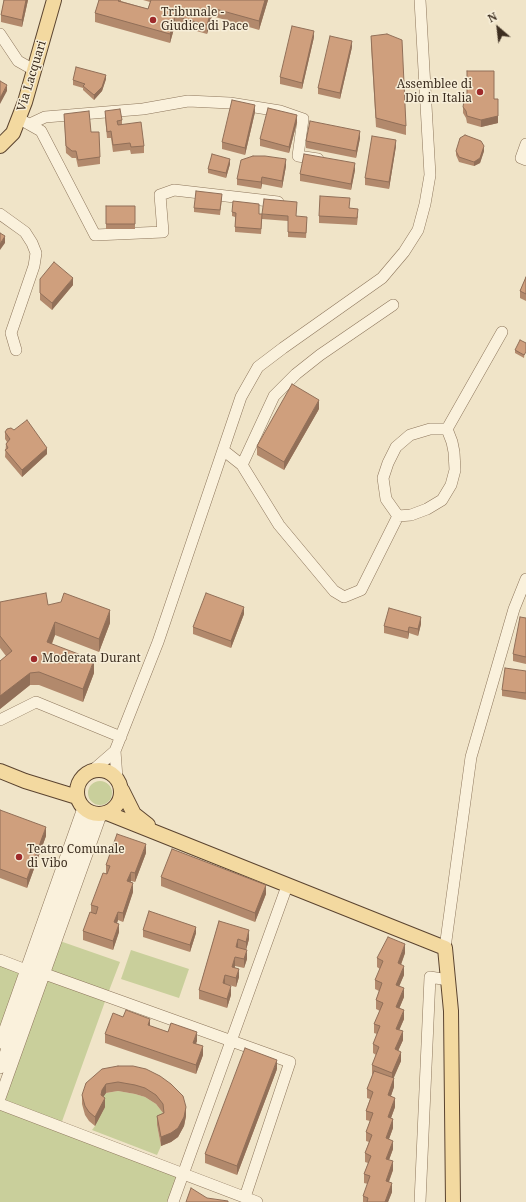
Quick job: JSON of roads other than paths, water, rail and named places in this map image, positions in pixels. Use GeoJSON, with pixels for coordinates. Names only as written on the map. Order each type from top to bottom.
{"type":"FeatureCollection","features":[{"type":"Feature","properties":{"kind":"main road","name":"Via Lacquari"},"geometry":{"type":"LineString","coordinates":[[0,146],[24,121],[34,70],[54,0]]}},
{"type":"Feature","properties":{"kind":"main road"},"geometry":{"type":"LineString","coordinates":[[25,781],[61,784],[88,773],[106,770],[112,773],[134,814],[157,833]]}},
{"type":"Feature","properties":{"kind":"main road"},"geometry":{"type":"LineString","coordinates":[[0,771],[92,809],[157,833],[445,948],[452,1011],[453,1202]]}},
{"type":"Feature","properties":{"kind":"main road"},"geometry":{"type":"LineString","coordinates":[[88,773],[79,783],[77,793],[92,809],[113,810],[121,798],[119,784]]}},
{"type":"Feature","properties":{"kind":"street"},"geometry":{"type":"LineString","coordinates":[[119,784],[115,751],[158,642],[241,397],[258,367],[382,278],[404,252],[418,230],[425,204],[430,175],[420,0]]}},
{"type":"Feature","properties":{"kind":"street"},"geometry":{"type":"LineString","coordinates":[[0,34],[18,61],[34,70]]}},
{"type":"Feature","properties":{"kind":"street"},"geometry":{"type":"LineString","coordinates":[[24,121],[45,117],[143,109],[188,101],[230,103],[280,111],[303,119],[298,156],[326,160]]}},
{"type":"Feature","properties":{"kind":"street"},"geometry":{"type":"LineString","coordinates":[[24,121],[41,131],[94,235],[163,232],[160,195],[174,190],[292,203]]}},
{"type":"Feature","properties":{"kind":"street"},"geometry":{"type":"LineString","coordinates":[[526,144],[521,158],[526,160]]}},
{"type":"Feature","properties":{"kind":"street"},"geometry":{"type":"LineString","coordinates":[[0,214],[25,232],[36,253],[34,266],[11,333],[16,350]]}},
{"type":"Feature","properties":{"kind":"street"},"geometry":{"type":"LineString","coordinates":[[242,466],[274,396],[296,374],[320,355],[393,305]]}},
{"type":"Feature","properties":{"kind":"street"},"geometry":{"type":"LineString","coordinates":[[447,429],[502,332]]}},
{"type":"Feature","properties":{"kind":"street"},"geometry":{"type":"LineString","coordinates":[[398,516],[386,499],[383,478],[396,447],[410,435],[430,429],[447,429]]}},
{"type":"Feature","properties":{"kind":"street"},"geometry":{"type":"LineString","coordinates":[[398,516],[411,515],[427,509],[442,500],[451,485],[455,470],[454,452],[447,429]]}},
{"type":"Feature","properties":{"kind":"street"},"geometry":{"type":"LineString","coordinates":[[223,450],[242,466],[279,525],[334,591],[344,598],[361,590],[398,516]]}},
{"type":"Feature","properties":{"kind":"street"},"geometry":{"type":"LineString","coordinates":[[445,948],[471,757],[501,668],[514,609],[526,579]]}},
{"type":"Feature","properties":{"kind":"street"},"geometry":{"type":"LineString","coordinates":[[0,720],[36,702],[120,737]]}},
{"type":"Feature","properties":{"kind":"street"},"geometry":{"type":"LineString","coordinates":[[88,773],[115,751]]}},
{"type":"Feature","properties":{"kind":"street"},"geometry":{"type":"LineString","coordinates":[[0,1043],[26,970],[92,809]]}},
{"type":"Feature","properties":{"kind":"street"},"geometry":{"type":"LineString","coordinates":[[0,1098],[45,974],[92,809]]}},
{"type":"Feature","properties":{"kind":"street"},"geometry":{"type":"LineString","coordinates":[[0,1068],[92,809]]}},
{"type":"Feature","properties":{"kind":"street"},"geometry":{"type":"LineString","coordinates":[[173,1202],[287,886]]}},
{"type":"Feature","properties":{"kind":"street"},"geometry":{"type":"LineString","coordinates":[[0,960],[26,970]]}},
{"type":"Feature","properties":{"kind":"street"},"geometry":{"type":"LineString","coordinates":[[0,1104],[251,1200],[290,1062],[45,974]]}},
{"type":"Feature","properties":{"kind":"street"},"geometry":{"type":"LineString","coordinates":[[420,1202],[430,977],[448,980]]}},
{"type":"Feature","properties":{"kind":"place","name":"Tribunale - Giudice di Pace"},"geometry":{"type":"Point","coordinates":[153,20]}},
{"type":"Feature","properties":{"kind":"place","name":"Assemblee di Dio in Italia"},"geometry":{"type":"Point","coordinates":[480,92]}},
{"type":"Feature","properties":{"kind":"place","name":"Moderata Durant"},"geometry":{"type":"Point","coordinates":[34,659]}},
{"type":"Feature","properties":{"kind":"place","name":"Teatro Comunale di Vibo"},"geometry":{"type":"Point","coordinates":[19,857]}}]}
